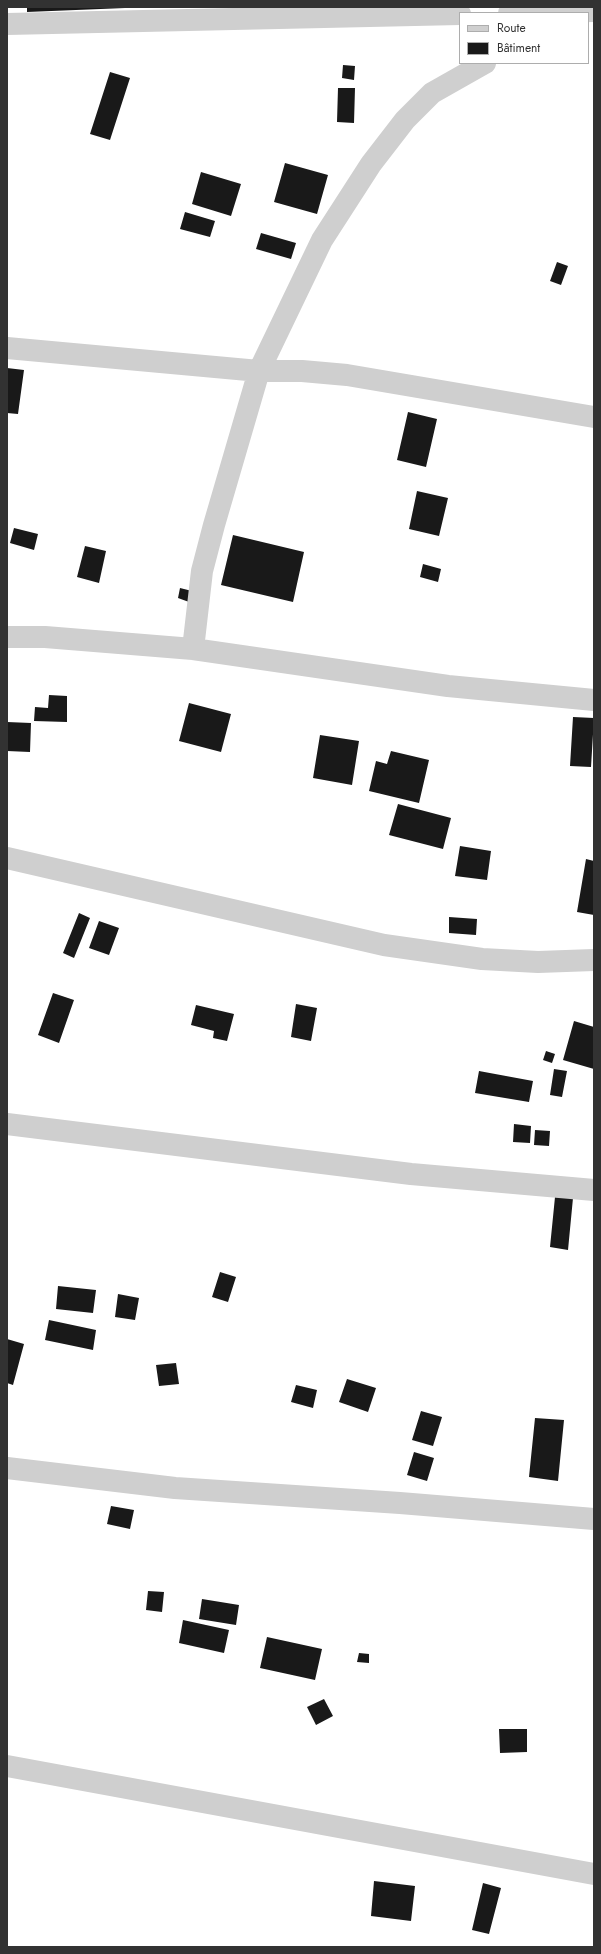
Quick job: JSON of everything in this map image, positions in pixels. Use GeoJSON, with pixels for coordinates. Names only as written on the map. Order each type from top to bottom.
{"type":"FeatureCollection","features":[{"type":"Feature","properties":{"kind":"street"},"geometry":{"type":"LineString","coordinates":[[552,12],[594,11]]}},
{"type":"Feature","properties":{"kind":"street"},"geometry":{"type":"LineString","coordinates":[[7,24],[459,14]]}},
{"type":"Feature","properties":{"kind":"street"},"geometry":{"type":"LineString","coordinates":[[193,649],[204,563],[259,371],[322,240],[370,164],[405,120],[432,93],[483,64]]}},
{"type":"Feature","properties":{"kind":"street"},"geometry":{"type":"LineString","coordinates":[[7,348],[259,371],[347,375],[594,417]]}},
{"type":"Feature","properties":{"kind":"street"},"geometry":{"type":"LineString","coordinates":[[7,637],[45,637],[193,649],[448,686],[594,700]]}},
{"type":"Feature","properties":{"kind":"street"},"geometry":{"type":"LineString","coordinates":[[7,858],[384,945],[482,959],[538,962],[594,960]]}},
{"type":"Feature","properties":{"kind":"street"},"geometry":{"type":"LineString","coordinates":[[7,1124],[411,1174],[594,1190]]}},
{"type":"Feature","properties":{"kind":"street"},"geometry":{"type":"LineString","coordinates":[[7,1468],[176,1488],[400,1502],[594,1519]]}},
{"type":"Feature","properties":{"kind":"street"},"geometry":{"type":"LineString","coordinates":[[7,1766],[594,1874]]}},
{"type":"Feature","properties":{"kind":"building"},"geometry":{"type":"Polygon","coordinates":[[[27,7],[125,7],[125,8],[27,12],[27,7]]]}},
{"type":"Feature","properties":{"kind":"building"},"geometry":{"type":"Polygon","coordinates":[[[343,65],[355,66],[354,80],[342,78],[343,65]]]}},
{"type":"Feature","properties":{"kind":"building"},"geometry":{"type":"Polygon","coordinates":[[[110,72],[130,78],[110,140],[90,134],[110,72]]]}},
{"type":"Feature","properties":{"kind":"building"},"geometry":{"type":"Polygon","coordinates":[[[338,88],[355,88],[354,123],[337,122],[338,88]]]}},
{"type":"Feature","properties":{"kind":"building"},"geometry":{"type":"Polygon","coordinates":[[[285,163],[328,175],[317,214],[274,202],[285,163]]]}},
{"type":"Feature","properties":{"kind":"building"},"geometry":{"type":"Polygon","coordinates":[[[201,172],[241,184],[231,216],[192,204],[201,172]]]}},
{"type":"Feature","properties":{"kind":"building"},"geometry":{"type":"Polygon","coordinates":[[[185,212],[215,221],[210,237],[180,229],[185,212]]]}},
{"type":"Feature","properties":{"kind":"building"},"geometry":{"type":"Polygon","coordinates":[[[261,233],[296,243],[291,259],[256,249],[261,233]]]}},
{"type":"Feature","properties":{"kind":"building"},"geometry":{"type":"Polygon","coordinates":[[[557,262],[568,266],[561,285],[550,281],[557,262]]]}},
{"type":"Feature","properties":{"kind":"building"},"geometry":{"type":"Polygon","coordinates":[[[7,368],[24,370],[18,414],[7,413],[7,368]]]}},
{"type":"Feature","properties":{"kind":"building"},"geometry":{"type":"Polygon","coordinates":[[[408,412],[437,419],[426,467],[397,460],[408,412]]]}},
{"type":"Feature","properties":{"kind":"building"},"geometry":{"type":"Polygon","coordinates":[[[417,491],[448,498],[439,536],[409,529],[417,491]]]}},
{"type":"Feature","properties":{"kind":"building"},"geometry":{"type":"Polygon","coordinates":[[[14,528],[38,534],[34,550],[10,543],[14,528]]]}},
{"type":"Feature","properties":{"kind":"building"},"geometry":{"type":"Polygon","coordinates":[[[233,535],[304,552],[293,602],[221,585],[233,535]]]}},
{"type":"Feature","properties":{"kind":"building"},"geometry":{"type":"Polygon","coordinates":[[[85,546],[106,551],[99,583],[77,577],[85,546]]]}},
{"type":"Feature","properties":{"kind":"building"},"geometry":{"type":"Polygon","coordinates":[[[423,564],[441,569],[438,582],[420,577],[423,564]]]}},
{"type":"Feature","properties":{"kind":"building"},"geometry":{"type":"Polygon","coordinates":[[[180,588],[192,591],[189,602],[178,598],[180,588]]]}},
{"type":"Feature","properties":{"kind":"building"},"geometry":{"type":"Polygon","coordinates":[[[49,695],[67,696],[67,722],[34,721],[35,707],[48,708],[49,695]]]}},
{"type":"Feature","properties":{"kind":"building"},"geometry":{"type":"Polygon","coordinates":[[[189,703],[231,714],[221,752],[179,741],[189,703]]]}},
{"type":"Feature","properties":{"kind":"building"},"geometry":{"type":"Polygon","coordinates":[[[573,717],[594,718],[591,767],[570,766],[573,717]]]}},
{"type":"Feature","properties":{"kind":"building"},"geometry":{"type":"Polygon","coordinates":[[[7,722],[31,723],[30,752],[7,751],[7,722]]]}},
{"type":"Feature","properties":{"kind":"building"},"geometry":{"type":"Polygon","coordinates":[[[320,735],[359,741],[352,785],[313,778],[320,735]]]}},
{"type":"Feature","properties":{"kind":"building"},"geometry":{"type":"Polygon","coordinates":[[[391,751],[429,760],[419,803],[369,791],[376,761],[387,764],[391,751]]]}},
{"type":"Feature","properties":{"kind":"building"},"geometry":{"type":"Polygon","coordinates":[[[398,804],[451,818],[443,849],[389,835],[398,804]]]}},
{"type":"Feature","properties":{"kind":"building"},"geometry":{"type":"Polygon","coordinates":[[[460,846],[491,851],[487,880],[455,876],[460,846]]]}},
{"type":"Feature","properties":{"kind":"building"},"geometry":{"type":"Polygon","coordinates":[[[586,859],[594,861],[594,915],[577,912],[586,859]]]}},
{"type":"Feature","properties":{"kind":"building"},"geometry":{"type":"Polygon","coordinates":[[[79,913],[90,918],[74,958],[63,953],[79,913]]]}},
{"type":"Feature","properties":{"kind":"building"},"geometry":{"type":"Polygon","coordinates":[[[449,917],[477,919],[476,935],[449,933],[449,917]]]}},
{"type":"Feature","properties":{"kind":"building"},"geometry":{"type":"Polygon","coordinates":[[[99,921],[119,928],[109,955],[89,948],[99,921]]]}},
{"type":"Feature","properties":{"kind":"building"},"geometry":{"type":"Polygon","coordinates":[[[53,993],[74,1000],[59,1043],[38,1035],[53,993]]]}},
{"type":"Feature","properties":{"kind":"building"},"geometry":{"type":"Polygon","coordinates":[[[296,1004],[317,1008],[311,1041],[291,1037],[296,1004]]]}},
{"type":"Feature","properties":{"kind":"building"},"geometry":{"type":"Polygon","coordinates":[[[196,1005],[234,1014],[227,1041],[213,1038],[214,1031],[191,1025],[196,1005]]]}},
{"type":"Feature","properties":{"kind":"building"},"geometry":{"type":"Polygon","coordinates":[[[574,1021],[594,1027],[594,1069],[563,1060],[574,1021]]]}},
{"type":"Feature","properties":{"kind":"building"},"geometry":{"type":"Polygon","coordinates":[[[546,1051],[555,1054],[552,1063],[543,1060],[546,1051]]]}},
{"type":"Feature","properties":{"kind":"building"},"geometry":{"type":"Polygon","coordinates":[[[554,1069],[567,1071],[562,1097],[550,1095],[554,1069]]]}},
{"type":"Feature","properties":{"kind":"building"},"geometry":{"type":"Polygon","coordinates":[[[479,1071],[533,1081],[529,1102],[475,1093],[479,1071]]]}},
{"type":"Feature","properties":{"kind":"building"},"geometry":{"type":"Polygon","coordinates":[[[514,1124],[531,1126],[530,1143],[513,1142],[514,1124]]]}},
{"type":"Feature","properties":{"kind":"building"},"geometry":{"type":"Polygon","coordinates":[[[535,1130],[550,1131],[549,1146],[534,1145],[535,1130]]]}},
{"type":"Feature","properties":{"kind":"building"},"geometry":{"type":"Polygon","coordinates":[[[555,1197],[573,1198],[568,1250],[550,1247],[555,1197]]]}},
{"type":"Feature","properties":{"kind":"building"},"geometry":{"type":"Polygon","coordinates":[[[220,1272],[236,1277],[228,1302],[212,1297],[220,1272]]]}},
{"type":"Feature","properties":{"kind":"building"},"geometry":{"type":"Polygon","coordinates":[[[58,1286],[96,1290],[93,1313],[56,1309],[58,1286]]]}},
{"type":"Feature","properties":{"kind":"building"},"geometry":{"type":"Polygon","coordinates":[[[118,1294],[139,1298],[135,1320],[115,1317],[118,1294]]]}},
{"type":"Feature","properties":{"kind":"building"},"geometry":{"type":"Polygon","coordinates":[[[49,1320],[96,1330],[93,1350],[45,1340],[49,1320]]]}},
{"type":"Feature","properties":{"kind":"building"},"geometry":{"type":"Polygon","coordinates":[[[7,1339],[24,1344],[13,1385],[7,1383],[7,1339]]]}},
{"type":"Feature","properties":{"kind":"building"},"geometry":{"type":"Polygon","coordinates":[[[176,1363],[179,1384],[159,1386],[156,1365],[176,1363]]]}},
{"type":"Feature","properties":{"kind":"building"},"geometry":{"type":"Polygon","coordinates":[[[347,1379],[376,1388],[368,1412],[339,1402],[347,1379]]]}},
{"type":"Feature","properties":{"kind":"building"},"geometry":{"type":"Polygon","coordinates":[[[296,1385],[317,1390],[313,1408],[291,1402],[296,1385]]]}},
{"type":"Feature","properties":{"kind":"building"},"geometry":{"type":"Polygon","coordinates":[[[421,1411],[442,1417],[433,1446],[412,1440],[421,1411]]]}},
{"type":"Feature","properties":{"kind":"building"},"geometry":{"type":"Polygon","coordinates":[[[535,1418],[564,1420],[558,1481],[529,1477],[535,1418]]]}},
{"type":"Feature","properties":{"kind":"building"},"geometry":{"type":"Polygon","coordinates":[[[414,1452],[434,1458],[427,1481],[407,1475],[414,1452]]]}},
{"type":"Feature","properties":{"kind":"building"},"geometry":{"type":"Polygon","coordinates":[[[111,1506],[134,1510],[130,1529],[107,1524],[111,1506]]]}},
{"type":"Feature","properties":{"kind":"building"},"geometry":{"type":"Polygon","coordinates":[[[148,1591],[164,1592],[162,1612],[146,1610],[148,1591]]]}},
{"type":"Feature","properties":{"kind":"building"},"geometry":{"type":"Polygon","coordinates":[[[202,1599],[239,1605],[236,1625],[199,1619],[202,1599]]]}},
{"type":"Feature","properties":{"kind":"building"},"geometry":{"type":"Polygon","coordinates":[[[183,1620],[229,1630],[224,1653],[179,1643],[183,1620]]]}},
{"type":"Feature","properties":{"kind":"building"},"geometry":{"type":"Polygon","coordinates":[[[267,1637],[322,1649],[315,1680],[260,1668],[267,1637]]]}},
{"type":"Feature","properties":{"kind":"building"},"geometry":{"type":"Polygon","coordinates":[[[359,1653],[369,1654],[369,1663],[357,1662],[359,1653]]]}},
{"type":"Feature","properties":{"kind":"building"},"geometry":{"type":"Polygon","coordinates":[[[324,1699],[333,1716],[316,1725],[307,1707],[324,1699]]]}},
{"type":"Feature","properties":{"kind":"building"},"geometry":{"type":"Polygon","coordinates":[[[499,1729],[527,1729],[527,1752],[500,1753],[499,1729]]]}},
{"type":"Feature","properties":{"kind":"building"},"geometry":{"type":"Polygon","coordinates":[[[374,1881],[415,1886],[411,1921],[371,1916],[374,1881]]]}},
{"type":"Feature","properties":{"kind":"building"},"geometry":{"type":"Polygon","coordinates":[[[483,1883],[501,1888],[489,1934],[472,1930],[483,1883]]]}}]}
